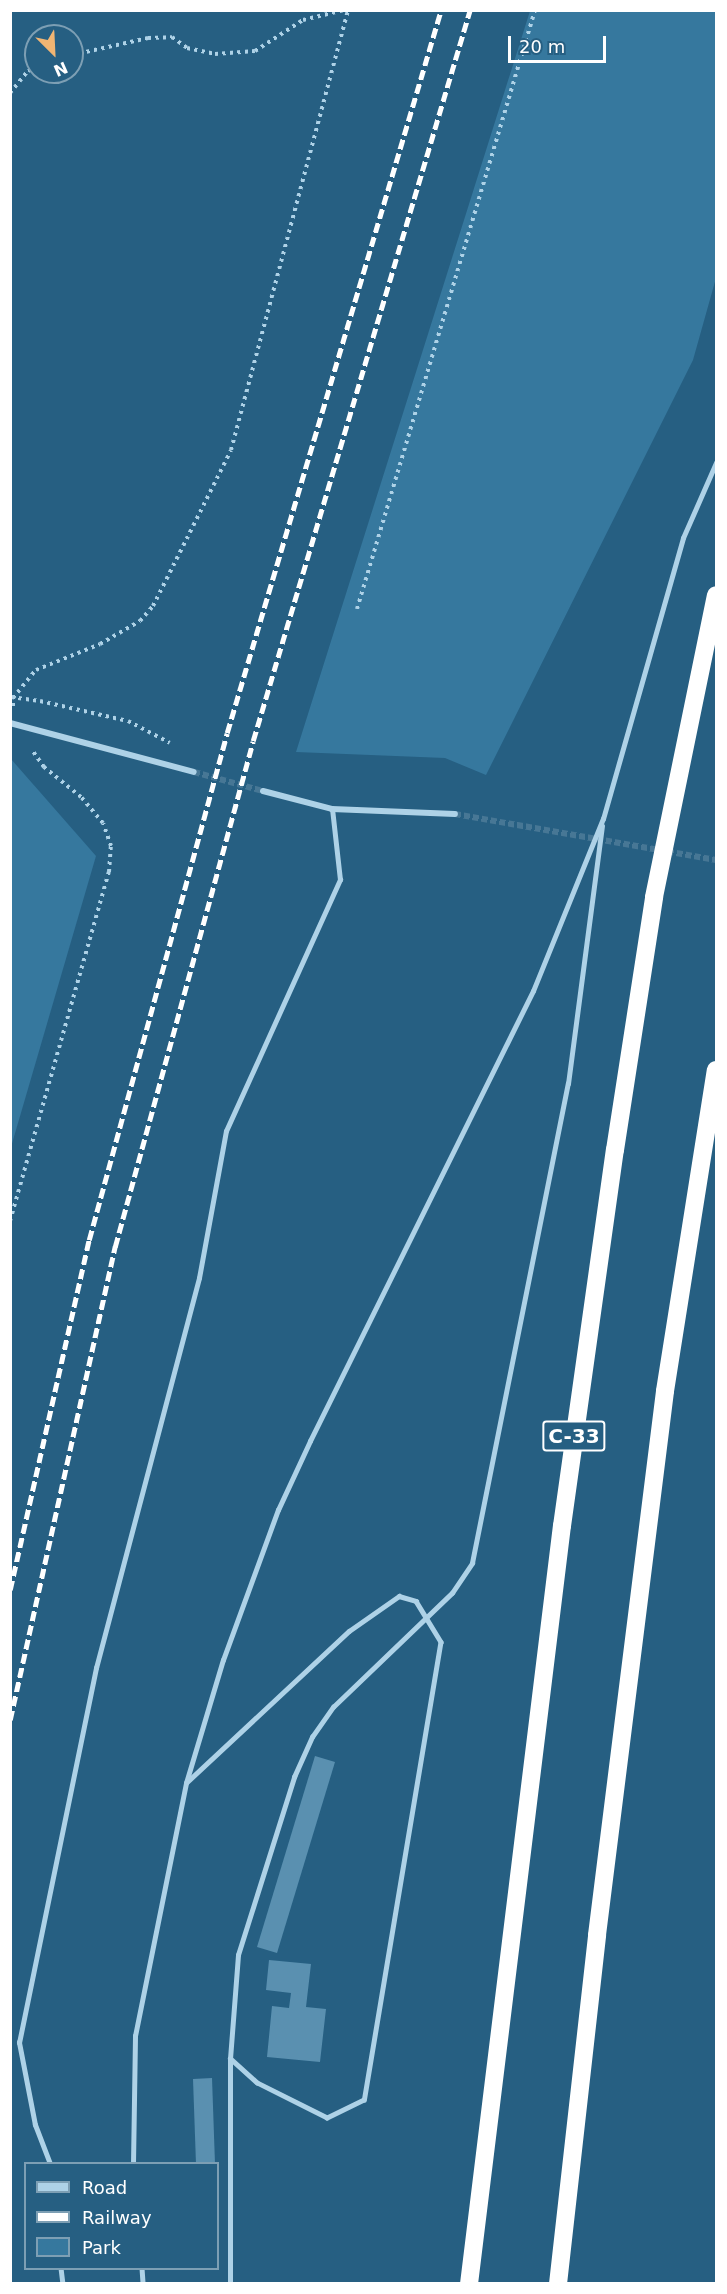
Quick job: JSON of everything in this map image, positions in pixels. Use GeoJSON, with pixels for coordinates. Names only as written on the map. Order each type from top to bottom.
{"type":"FeatureCollection","features":[{"type":"Feature","properties":{"kind":"highway","name":"C-33"},"geometry":{"type":"LineString","coordinates":[[470,2283],[562,1526],[613,1162],[654,897],[717,595]]}},
{"type":"Feature","properties":{"kind":"highway"},"geometry":{"type":"LineString","coordinates":[[558,2283],[597,1935],[665,1391],[717,1070]]}},
{"type":"Feature","properties":{"kind":"street"},"geometry":{"type":"LineString","coordinates":[[12,724],[192,772]]}},
{"type":"Feature","properties":{"kind":"street"},"geometry":{"type":"LineString","coordinates":[[263,791],[332,809],[455,814]]}},
{"type":"Feature","properties":{"kind":"lane"},"geometry":{"type":"LineString","coordinates":[[133,2162],[135,2036],[186,1783],[222,1660],[278,1510],[331,1396],[533,991],[603,819],[683,538],[717,463]]}},
{"type":"Feature","properties":{"kind":"lane"},"geometry":{"type":"LineString","coordinates":[[50,2162],[35,2125],[20,2043],[96,1668],[200,1278],[226,1131],[340,880],[332,809]]}},
{"type":"Feature","properties":{"kind":"lane"},"geometry":{"type":"LineString","coordinates":[[230,2283],[230,2060],[238,1955],[294,1778],[312,1737],[333,1707],[452,1593],[472,1563],[568,1084],[603,819]]}},
{"type":"Feature","properties":{"kind":"lane"},"geometry":{"type":"LineString","coordinates":[[186,1783],[349,1632],[399,1596],[416,1601],[441,1642],[364,2100],[327,2118],[257,2083],[230,2060]]}},
{"type":"Feature","properties":{"kind":"path"},"geometry":{"type":"LineString","coordinates":[[10,1221],[109,872],[111,846],[103,823],[81,797],[44,767],[12,724],[12,698],[36,670],[100,644],[140,621],[153,606],[231,450],[346,10],[303,20],[255,51],[215,54],[187,48],[172,37],[148,38],[84,52]]}},
{"type":"Feature","properties":{"kind":"path"},"geometry":{"type":"LineString","coordinates":[[357,609],[535,10]]}},
{"type":"Feature","properties":{"kind":"path"},"geometry":{"type":"LineString","coordinates":[[10,93],[24,76]]}},
{"type":"Feature","properties":{"kind":"path"},"geometry":{"type":"LineString","coordinates":[[12,698],[40,701],[128,720],[192,756],[192,772]]}},
{"type":"Feature","properties":{"kind":"green space"},"geometry":{"type":"Polygon","coordinates":[[[530,11],[716,11],[716,278],[693,360],[486,775],[445,758],[296,752],[530,11]]]}},
{"type":"Feature","properties":{"kind":"green space"},"geometry":{"type":"Polygon","coordinates":[[[11,759],[96,856],[11,1147],[11,759]]]}},
{"type":"Feature","properties":{"kind":"building"},"geometry":{"type":"Polygon","coordinates":[[[315,1756],[335,1762],[277,1953],[257,1947],[315,1756]]]}},
{"type":"Feature","properties":{"kind":"building"},"geometry":{"type":"Polygon","coordinates":[[[269,1960],[311,1964],[306,2007],[326,2009],[320,2062],[267,2057],[272,2006],[289,2008],[291,1993],[266,1990],[269,1960]]]}},
{"type":"Feature","properties":{"kind":"building"},"geometry":{"type":"Polygon","coordinates":[[[212,2078],[215,2162],[196,2162],[193,2079],[212,2078]]]}},
{"type":"Feature","properties":{"kind":"tunnel"},"geometry":{"type":"LineString","coordinates":[[194,772],[263,791]]}},
{"type":"Feature","properties":{"kind":"tunnel"},"geometry":{"type":"LineString","coordinates":[[455,814],[716,860]]}},
{"type":"Feature","properties":{"kind":"railway"},"geometry":{"type":"LineString","coordinates":[[10,1590],[89,1240],[227,733],[441,10]]}},
{"type":"Feature","properties":{"kind":"railway"},"geometry":{"type":"LineString","coordinates":[[10,1720],[115,1247],[253,741],[470,10]]}}]}
